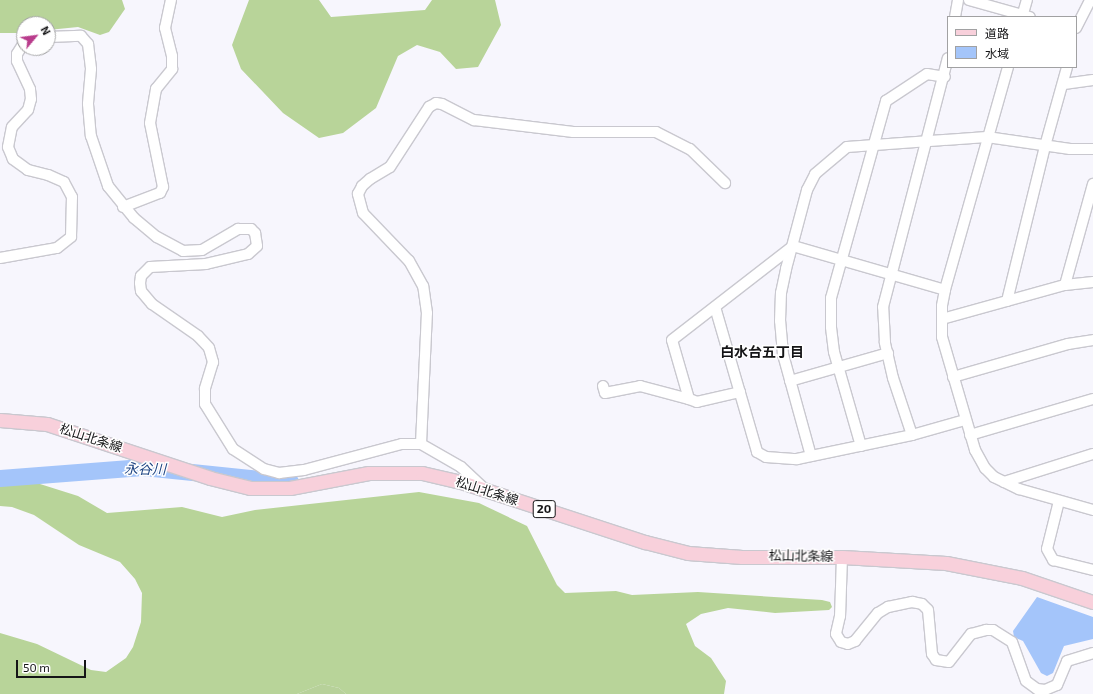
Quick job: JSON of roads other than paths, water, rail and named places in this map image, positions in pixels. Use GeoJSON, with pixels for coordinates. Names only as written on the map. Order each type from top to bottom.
{"type":"FeatureCollection","features":[{"type":"Feature","properties":{"kind":"main road","name":"松山北条線"},"geometry":{"type":"LineString","coordinates":[[0,420],[47,424],[210,478],[250,488],[290,488],[368,473],[400,472],[440,476],[645,542],[688,552],[742,557],[842,557],[946,562],[1022,578],[1093,602]]}},
{"type":"Feature","properties":{"kind":"street"},"geometry":{"type":"LineString","coordinates":[[123,207],[160,192],[163,188],[150,123],[156,90],[172,69],[172,56],[165,28],[171,0]]}},
{"type":"Feature","properties":{"kind":"street"},"geometry":{"type":"LineString","coordinates":[[955,16],[958,0]]}},
{"type":"Feature","properties":{"kind":"street"},"geometry":{"type":"LineString","coordinates":[[969,0],[1025,16],[1027,0]]}},
{"type":"Feature","properties":{"kind":"street"},"geometry":{"type":"LineString","coordinates":[[1077,26],[1090,0],[1093,2]]}},
{"type":"Feature","properties":{"kind":"street"},"geometry":{"type":"LineString","coordinates":[[56,37],[81,36],[88,44],[91,69],[88,104],[91,136],[108,186],[123,207],[156,237],[183,250],[202,250],[238,229],[250,229],[255,233],[257,246],[248,254],[206,264],[150,267],[141,276],[140,283],[141,291],[152,304],[198,336],[209,348],[213,362],[205,389],[205,404],[232,449],[264,469],[279,473],[304,470],[402,444],[421,444],[461,467],[486,490]]}},
{"type":"Feature","properties":{"kind":"street"},"geometry":{"type":"LineString","coordinates":[[0,258],[57,248],[72,237],[72,197],[64,182],[48,175],[28,170],[14,159],[8,147],[9,133],[28,110],[31,99],[30,89],[17,61],[17,56]]}},
{"type":"Feature","properties":{"kind":"street"},"geometry":{"type":"LineString","coordinates":[[912,435],[888,353],[883,307],[890,275],[928,140],[947,64]]}},
{"type":"Feature","properties":{"kind":"street"},"geometry":{"type":"LineString","coordinates":[[1008,68],[945,290],[942,318],[942,337],[975,450],[986,468],[1004,482],[1059,501],[1093,510]]}},
{"type":"Feature","properties":{"kind":"street"},"geometry":{"type":"LineString","coordinates":[[1007,302],[1045,146],[1068,68]]}},
{"type":"Feature","properties":{"kind":"street"},"geometry":{"type":"LineString","coordinates":[[861,446],[838,367],[831,327],[831,298],[886,101],[927,74],[945,77]]}},
{"type":"Feature","properties":{"kind":"street"},"geometry":{"type":"LineString","coordinates":[[1064,84],[1093,80]]}},
{"type":"Feature","properties":{"kind":"street"},"geometry":{"type":"LineString","coordinates":[[421,444],[427,313],[423,286],[409,261],[363,213],[358,194],[362,186],[390,166],[428,107],[436,103],[442,104],[474,120],[573,132],[656,132],[690,149],[725,183]]}},
{"type":"Feature","properties":{"kind":"street"},"geometry":{"type":"LineString","coordinates":[[811,456],[783,354],[781,307],[786,269],[807,190],[814,174],[847,147],[873,147],[928,140],[987,138],[1045,146],[1093,149]]}},
{"type":"Feature","properties":{"kind":"street"},"geometry":{"type":"LineString","coordinates":[[1065,285],[1093,184]]}},
{"type":"Feature","properties":{"kind":"street"},"geometry":{"type":"LineString","coordinates":[[793,246],[945,290]]}},
{"type":"Feature","properties":{"kind":"street"},"geometry":{"type":"LineString","coordinates":[[689,399],[672,340],[793,246]]}},
{"type":"Feature","properties":{"kind":"street"},"geometry":{"type":"LineString","coordinates":[[942,318],[1007,302],[1065,285],[1093,282]]}},
{"type":"Feature","properties":{"kind":"street"},"geometry":{"type":"LineString","coordinates":[[715,307],[757,452],[766,457],[797,459],[912,435],[965,420]]}},
{"type":"Feature","properties":{"kind":"street"},"geometry":{"type":"LineString","coordinates":[[953,377],[1068,344],[1093,340]]}},
{"type":"Feature","properties":{"kind":"street"},"geometry":{"type":"LineString","coordinates":[[790,381],[888,353]]}},
{"type":"Feature","properties":{"kind":"street"},"geometry":{"type":"LineString","coordinates":[[603,386],[605,393],[640,386],[697,402],[740,392]]}},
{"type":"Feature","properties":{"kind":"street"},"geometry":{"type":"LineString","coordinates":[[970,435],[1093,399]]}},
{"type":"Feature","properties":{"kind":"street"},"geometry":{"type":"LineString","coordinates":[[1004,482],[1093,454]]}},
{"type":"Feature","properties":{"kind":"street"},"geometry":{"type":"LineString","coordinates":[[1059,501],[1047,549],[1053,560],[1093,570]]}},
{"type":"Feature","properties":{"kind":"street"},"geometry":{"type":"LineString","coordinates":[[842,557],[840,616],[836,634],[841,642],[848,644],[855,641],[878,613],[888,607],[912,602],[922,604],[928,610],[932,654],[936,660],[949,662],[971,634],[993,630],[1012,642],[1026,681],[1037,689],[1045,690],[1057,685],[1067,661],[1093,653]]}},
{"type":"Feature","properties":{"kind":"water"},"geometry":{"type":"Polygon","coordinates":[[[1037,597],[1093,617],[1093,639],[1064,646],[1053,673],[1047,676],[1041,673],[1023,641],[1014,637],[1013,631],[1037,597]]]}},
{"type":"Feature","properties":{"kind":"waterway","name":"永谷川"},"geometry":{"type":"LineString","coordinates":[[0,478],[143,467],[290,482]]}},
{"type":"Feature","properties":{"kind":"district","name":"白水台五丁目"},"geometry":{"type":"Point","coordinates":[762,352]}}]}
